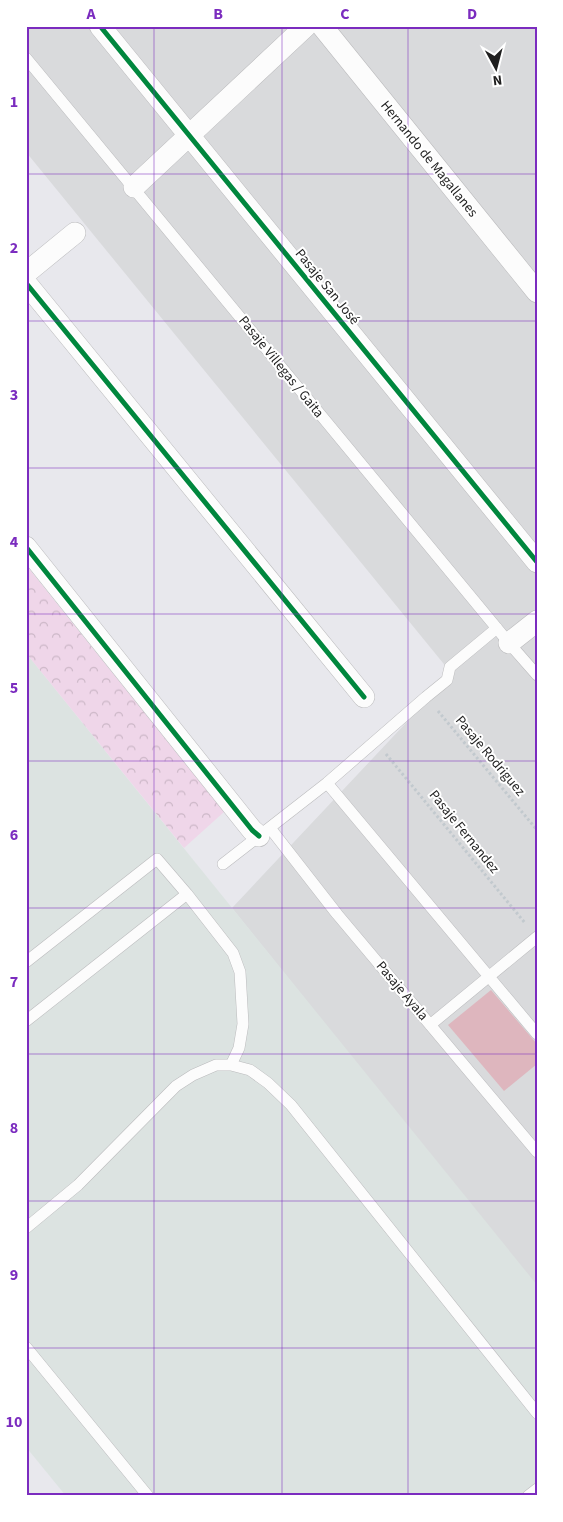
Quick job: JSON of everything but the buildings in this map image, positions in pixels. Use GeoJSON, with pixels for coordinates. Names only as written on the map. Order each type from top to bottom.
{"type":"FeatureCollection","features":[{"type":"Feature","properties":{"kind":"street","name":"Pasaje San José"},"geometry":{"type":"LineString","coordinates":[[100,26],[537,562]]}},
{"type":"Feature","properties":{"kind":"street"},"geometry":{"type":"LineString","coordinates":[[134,187],[306,26]]}},
{"type":"Feature","properties":{"kind":"street","name":"Hernando de Magallanes"},"geometry":{"type":"LineString","coordinates":[[330,29],[537,292]]}},
{"type":"Feature","properties":{"kind":"street"},"geometry":{"type":"LineString","coordinates":[[26,273],[75,234]]}},
{"type":"Feature","properties":{"kind":"street"},"geometry":{"type":"LineString","coordinates":[[26,284],[364,697]]}},
{"type":"Feature","properties":{"kind":"street"},"geometry":{"type":"LineString","coordinates":[[26,548],[252,830],[264,832]]}},
{"type":"Feature","properties":{"kind":"street"},"geometry":{"type":"LineString","coordinates":[[503,636],[537,621]]}},
{"type":"Feature","properties":{"kind":"lane","name":"Pasaje Villegas / Gaita"},"geometry":{"type":"LineString","coordinates":[[26,58],[537,675]]}},
{"type":"Feature","properties":{"kind":"lane"},"geometry":{"type":"LineString","coordinates":[[223,864],[327,783],[447,680],[450,667],[503,636]]}},
{"type":"Feature","properties":{"kind":"lane"},"geometry":{"type":"LineString","coordinates":[[327,783],[537,1034]]}},
{"type":"Feature","properties":{"kind":"lane","name":"Pasaje Ayala"},"geometry":{"type":"LineString","coordinates":[[264,832],[337,914],[537,1152]]}},
{"type":"Feature","properties":{"kind":"lane"},"geometry":{"type":"LineString","coordinates":[[26,962],[157,859],[233,953],[240,972],[243,1024],[239,1048],[231,1065]]}},
{"type":"Feature","properties":{"kind":"lane"},"geometry":{"type":"LineString","coordinates":[[26,1022],[187,894]]}},
{"type":"Feature","properties":{"kind":"lane"},"geometry":{"type":"LineString","coordinates":[[430,1025],[489,976],[534,933]]}},
{"type":"Feature","properties":{"kind":"lane"},"geometry":{"type":"LineString","coordinates":[[26,1228],[78,1185],[176,1086],[193,1075],[216,1066],[231,1065],[250,1070],[268,1083],[291,1105],[537,1413]]}},
{"type":"Feature","properties":{"kind":"lane"},"geometry":{"type":"LineString","coordinates":[[26,1347],[148,1496]]}},
{"type":"Feature","properties":{"kind":"lane"},"geometry":{"type":"LineString","coordinates":[[528,1496],[537,1489]]}},
{"type":"Feature","properties":{"kind":"shaded area"},"geometry":{"type":"Polygon","coordinates":[[[26,26],[537,26],[537,1288],[232,908],[452,674],[26,152],[26,26]]]}},
{"type":"Feature","properties":{"kind":"shaded area"},"geometry":{"type":"Polygon","coordinates":[[[26,653],[537,1285],[537,1496],[66,1496],[26,1447],[26,653]]]}},
{"type":"Feature","properties":{"kind":"shaded area"},"geometry":{"type":"Polygon","coordinates":[[[491,990],[537,1044],[537,1064],[504,1091],[448,1025],[491,990]]]}},
{"type":"Feature","properties":{"kind":"green space"},"geometry":{"type":"Polygon","coordinates":[[[26,565],[224,812],[184,848],[26,653],[26,565]]]}},
{"type":"Feature","properties":{"kind":"cycle path"},"geometry":{"type":"LineString","coordinates":[[100,26],[537,562]]}},
{"type":"Feature","properties":{"kind":"cycle path"},"geometry":{"type":"LineString","coordinates":[[26,283],[364,697]]}},
{"type":"Feature","properties":{"kind":"cycle path"},"geometry":{"type":"LineString","coordinates":[[26,547],[252,830],[259,836]]}}]}
